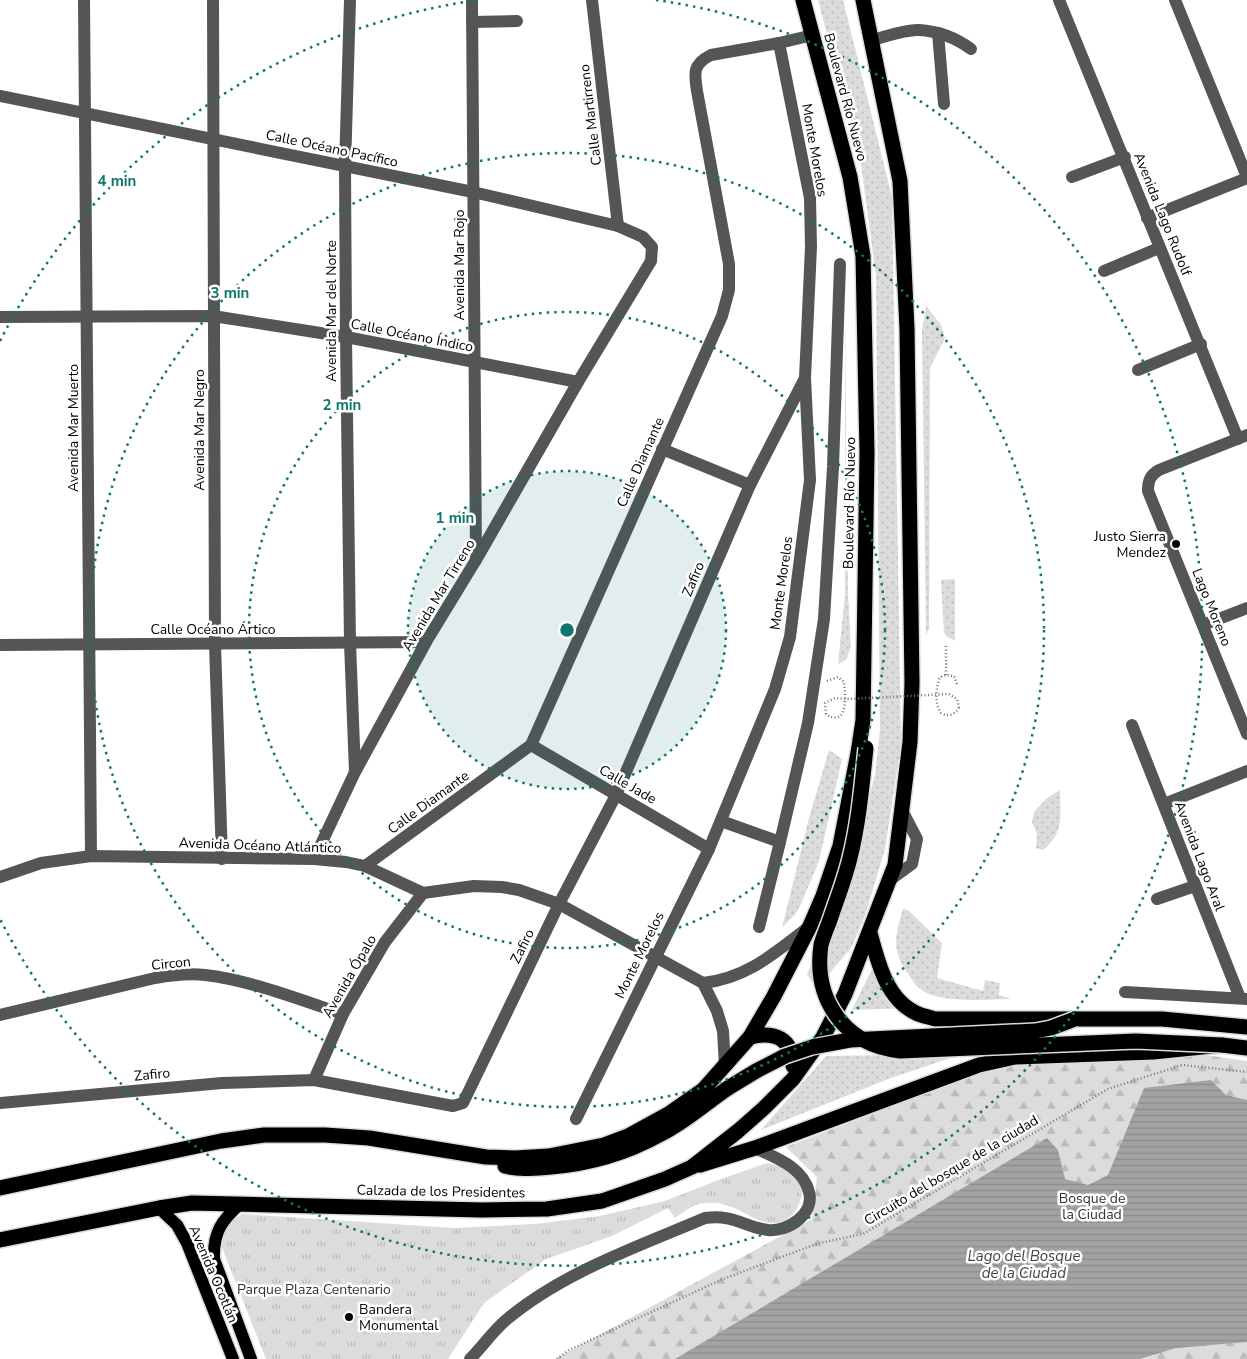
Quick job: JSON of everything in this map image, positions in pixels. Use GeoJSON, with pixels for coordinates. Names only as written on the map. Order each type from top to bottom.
{"type":"FeatureCollection","features":[{"type":"Feature","properties":{"kind":"highway","name":"Boulevard Río Nuevo"},"geometry":{"type":"LineString","coordinates":[[750,1037],[774,996],[810,926],[823,896],[840,846],[863,720],[867,453],[863,256],[850,177],[803,0]]}},
{"type":"Feature","properties":{"kind":"highway"},"geometry":{"type":"LineString","coordinates":[[867,4],[872,40],[900,181],[907,329],[912,683],[910,742],[903,812],[895,865],[870,933],[880,968],[888,986],[900,1000],[916,1013],[935,1019],[1162,1019],[1247,1027]]}},
{"type":"Feature","properties":{"kind":"highway"},"geometry":{"type":"LineString","coordinates":[[863,720],[866,748],[857,829],[850,860],[822,943],[820,964],[823,985],[830,1005],[840,1021],[855,1035],[877,1046],[900,1050],[1118,1042],[1222,1045],[1247,1048]]}},
{"type":"Feature","properties":{"kind":"highway","name":"Calzada de los Presidentes"},"geometry":{"type":"LineString","coordinates":[[0,1240],[192,1203],[482,1210],[547,1209],[602,1201],[665,1179],[692,1167],[738,1131],[793,1079],[824,1037],[845,994],[870,933]]}},
{"type":"Feature","properties":{"kind":"highway"},"geometry":{"type":"LineString","coordinates":[[486,1157],[501,1166],[533,1168],[586,1162],[620,1153],[662,1134],[756,1071],[812,1047],[850,1040],[1035,1031],[1051,1028],[1075,1019]]}},
{"type":"Feature","properties":{"kind":"highway"},"geometry":{"type":"LineString","coordinates":[[0,1188],[221,1141],[264,1135],[325,1135],[369,1138],[486,1157],[515,1158],[549,1156],[604,1145],[628,1136],[670,1113],[703,1090],[750,1037],[764,1034],[778,1037],[788,1047],[793,1059],[793,1079]]}},
{"type":"Feature","properties":{"kind":"highway"},"geometry":{"type":"LineString","coordinates":[[692,1167],[755,1148],[997,1060],[1015,1057],[1162,1051],[1222,1045]]}},
{"type":"Feature","properties":{"kind":"main road","name":"Avenida Ocotlán"},"geometry":{"type":"LineString","coordinates":[[241,1203],[226,1217],[213,1245],[214,1259],[251,1359]]}},
{"type":"Feature","properties":{"kind":"main road","name":"Avenida Ocotlán"},"geometry":{"type":"LineString","coordinates":[[159,1208],[177,1226],[187,1243],[232,1359]]}},
{"type":"Feature","properties":{"kind":"street","name":"Avenida Mar Muerto"},"geometry":{"type":"LineString","coordinates":[[84,0],[91,856]]}},
{"type":"Feature","properties":{"kind":"street","name":"Avenida Mar Negro"},"geometry":{"type":"LineString","coordinates":[[213,0],[216,644],[222,859]]}},
{"type":"Feature","properties":{"kind":"street","name":"Avenida Mar del Norte"},"geometry":{"type":"LineString","coordinates":[[350,0],[345,167],[346,337],[350,643],[355,772]]}},
{"type":"Feature","properties":{"kind":"street","name":"Avenida Mar Rojo"},"geometry":{"type":"LineString","coordinates":[[472,0],[476,560]]}},
{"type":"Feature","properties":{"kind":"street","name":"Calle Martirreno"},"geometry":{"type":"LineString","coordinates":[[592,0],[618,226]]}},
{"type":"Feature","properties":{"kind":"street","name":"Avenida Lago Rudolf"},"geometry":{"type":"LineString","coordinates":[[1059,0],[1124,157],[1159,248],[1243,437]]}},
{"type":"Feature","properties":{"kind":"street"},"geometry":{"type":"LineString","coordinates":[[1147,218],[1247,178],[1175,0]]}},
{"type":"Feature","properties":{"kind":"street"},"geometry":{"type":"LineString","coordinates":[[472,22],[518,22]]}},
{"type":"Feature","properties":{"kind":"street"},"geometry":{"type":"LineString","coordinates":[[872,40],[918,30],[938,33],[971,49]]}},
{"type":"Feature","properties":{"kind":"street"},"geometry":{"type":"LineString","coordinates":[[938,33],[944,104]]}},
{"type":"Feature","properties":{"kind":"street"},"geometry":{"type":"LineString","coordinates":[[779,43],[813,35]]}},
{"type":"Feature","properties":{"kind":"street","name":"Monte Morelos"},"geometry":{"type":"LineString","coordinates":[[576,1119],[709,849],[775,689],[790,637],[810,480],[804,378],[811,247],[810,198],[779,43]]}},
{"type":"Feature","properties":{"kind":"street","name":"Calle Diamante"},"geometry":{"type":"LineString","coordinates":[[365,866],[531,745],[722,316],[729,290],[729,264],[696,91],[696,68],[701,60],[711,55],[779,43]]}},
{"type":"Feature","properties":{"kind":"street","name":"Calle Océano Pacífico"},"geometry":{"type":"LineString","coordinates":[[0,96],[473,192],[618,226],[644,237],[652,247]]}},
{"type":"Feature","properties":{"kind":"street"},"geometry":{"type":"LineString","coordinates":[[1072,177],[1124,157]]}},
{"type":"Feature","properties":{"kind":"street","name":"Avenida Mar Tirreno"},"geometry":{"type":"LineString","coordinates":[[314,859],[355,772],[426,642],[476,560],[578,382],[652,261],[652,247]]}},
{"type":"Feature","properties":{"kind":"street"},"geometry":{"type":"LineString","coordinates":[[1104,272],[1159,248]]}},
{"type":"Feature","properties":{"kind":"street"},"geometry":{"type":"LineString","coordinates":[[759,927],[808,723],[824,619],[833,467],[840,264]]}},
{"type":"Feature","properties":{"kind":"street","name":"Calle Océano Índico"},"geometry":{"type":"LineString","coordinates":[[0,317],[214,316],[346,337],[578,382]]}},
{"type":"Feature","properties":{"kind":"street"},"geometry":{"type":"LineString","coordinates":[[1138,370],[1201,344]]}},
{"type":"Feature","properties":{"kind":"street","name":"Zafiro"},"geometry":{"type":"LineString","coordinates":[[0,1103],[222,1083],[314,1080],[453,1106],[463,1103],[559,904],[616,795],[750,485],[804,378]]}},
{"type":"Feature","properties":{"kind":"street","name":"Lago Moreno"},"geometry":{"type":"LineString","coordinates":[[1243,437],[1153,473],[1148,484],[1148,491],[1247,734]]}},
{"type":"Feature","properties":{"kind":"street"},"geometry":{"type":"LineString","coordinates":[[662,449],[750,485]]}},
{"type":"Feature","properties":{"kind":"street"},"geometry":{"type":"LineString","coordinates":[[1203,626],[1247,608]]}},
{"type":"Feature","properties":{"kind":"street","name":"Calle Océano Ártico"},"geometry":{"type":"LineString","coordinates":[[0,645],[426,642]]}},
{"type":"Feature","properties":{"kind":"street","name":"Avenida Lago Aral"},"geometry":{"type":"LineString","coordinates":[[1132,725],[1195,886],[1244,999]]}},
{"type":"Feature","properties":{"kind":"street","name":"Calle Jade"},"geometry":{"type":"LineString","coordinates":[[531,745],[709,849]]}},
{"type":"Feature","properties":{"kind":"street"},"geometry":{"type":"LineString","coordinates":[[1164,804],[1247,771]]}},
{"type":"Feature","properties":{"kind":"street"},"geometry":{"type":"LineString","coordinates":[[721,821],[780,842]]}},
{"type":"Feature","properties":{"kind":"street","name":"Avenida Océano Atlántico"},"geometry":{"type":"LineString","coordinates":[[0,877],[41,863],[91,856],[314,859],[365,866],[423,893]]}},
{"type":"Feature","properties":{"kind":"street"},"geometry":{"type":"LineString","coordinates":[[423,893],[474,886],[519,890],[559,904],[704,983],[717,1011],[723,1032],[726,1066]]}},
{"type":"Feature","properties":{"kind":"street"},"geometry":{"type":"LineString","coordinates":[[1156,899],[1195,886]]}},
{"type":"Feature","properties":{"kind":"street","name":"Avenida Ópalo"},"geometry":{"type":"LineString","coordinates":[[314,1080],[343,1014],[385,942],[423,893]]}},
{"type":"Feature","properties":{"kind":"street"},"geometry":{"type":"LineString","coordinates":[[704,983],[721,981],[738,975],[767,959],[810,926]]}},
{"type":"Feature","properties":{"kind":"street","name":"Circon"},"geometry":{"type":"LineString","coordinates":[[0,1015],[179,974],[206,975],[253,985],[343,1014]]}},
{"type":"Feature","properties":{"kind":"street"},"geometry":{"type":"LineString","coordinates":[[1125,992],[1244,999]]}},
{"type":"Feature","properties":{"kind":"street"},"geometry":{"type":"LineString","coordinates":[[470,1359],[493,1332],[541,1294],[634,1246],[705,1218],[717,1216],[768,1230],[776,1230],[794,1224],[804,1216],[809,1206],[810,1195],[806,1182],[798,1172],[781,1160],[755,1148]]}},
{"type":"Feature","properties":{"kind":"path"},"geometry":{"type":"LineString","coordinates":[[946,646],[946,675]]}},
{"type":"Feature","properties":{"kind":"path"},"geometry":{"type":"LineString","coordinates":[[812,697],[828,681],[838,677],[844,682],[843,712],[840,717],[834,718],[826,714],[824,702],[835,698],[847,699],[949,694],[957,699],[959,708],[951,715],[941,713],[937,708],[936,687],[940,677],[946,675],[954,676],[957,684]]}},
{"type":"Feature","properties":{"kind":"path","name":"Circuito del bosque de la ciudad"},"geometry":{"type":"LineString","coordinates":[[557,1359],[569,1350],[723,1279],[819,1243],[863,1234],[1108,1089],[1182,1065],[1247,1072]]}},
{"type":"Feature","properties":{"kind":"green space"},"geometry":{"type":"Polygon","coordinates":[[[818,0],[843,0],[892,197],[901,745],[885,849],[865,916],[851,948],[823,981],[817,984],[812,982],[807,974],[849,874],[875,775],[880,730],[876,276],[861,164],[818,0]]]}},
{"type":"Feature","properties":{"kind":"green space"},"geometry":{"type":"Polygon","coordinates":[[[926,306],[941,325],[945,338],[930,368],[929,628],[926,635],[922,330],[926,306]]]}},
{"type":"Feature","properties":{"kind":"green space"},"geometry":{"type":"Polygon","coordinates":[[[845,316],[848,593],[851,647],[846,660],[838,664],[845,594],[845,316]]]}},
{"type":"Feature","properties":{"kind":"green space"},"geometry":{"type":"Polygon","coordinates":[[[955,579],[955,641],[946,636],[944,632],[941,580],[955,579]]]}},
{"type":"Feature","properties":{"kind":"green space"},"geometry":{"type":"Polygon","coordinates":[[[829,750],[842,759],[819,861],[801,904],[796,913],[782,928],[809,818],[829,750]]]}},
{"type":"Feature","properties":{"kind":"green space"},"geometry":{"type":"Polygon","coordinates":[[[1060,790],[1060,823],[1058,830],[1055,837],[1043,850],[1036,848],[1037,834],[1032,822],[1034,812],[1046,799],[1060,790]]]}},
{"type":"Feature","properties":{"kind":"green space"},"geometry":{"type":"Polygon","coordinates":[[[903,909],[908,910],[942,943],[937,978],[983,991],[985,980],[1000,983],[999,995],[1011,999],[943,998],[920,989],[906,971],[898,955],[896,940],[903,909]]]}},
{"type":"Feature","properties":{"kind":"green space"},"geometry":{"type":"Polygon","coordinates":[[[875,963],[908,1008],[852,1010],[875,963]]]}},
{"type":"Feature","properties":{"kind":"green space","name":"Lago del Bosque de la Ciudad"},"geometry":{"type":"Polygon","coordinates":[[[1142,1046],[1247,1061],[1247,1359],[555,1359],[812,1219],[817,1177],[786,1147],[1003,1064],[1142,1046]]]}},
{"type":"Feature","properties":{"kind":"green space"},"geometry":{"type":"Polygon","coordinates":[[[962,1054],[891,1078],[761,1130],[826,1056],[962,1054]]]}},
{"type":"Feature","properties":{"kind":"green space","name":"Parque Plaza Centenario"},"geometry":{"type":"Polygon","coordinates":[[[767,1163],[792,1172],[801,1184],[800,1203],[789,1218],[776,1223],[768,1223],[730,1206],[704,1203],[696,1205],[675,1218],[668,1208],[612,1236],[546,1259],[484,1303],[448,1359],[266,1359],[221,1245],[228,1224],[242,1214],[454,1228],[535,1224],[600,1216],[665,1201],[767,1163]]]}},
{"type":"Feature","properties":{"kind":"water","name":"Lago del Bosque de la Ciudad"},"geometry":{"type":"Polygon","coordinates":[[[1211,1080],[1226,1095],[1247,1100],[1247,1342],[1176,1348],[1140,1359],[675,1359],[1047,1138],[1058,1150],[1065,1179],[1088,1185],[1108,1175],[1144,1088],[1211,1080]]]}},
{"type":"Feature","properties":{"kind":"place","name":"Justo Sierra Mendez"},"geometry":{"type":"Point","coordinates":[1176,544]}},
{"type":"Feature","properties":{"kind":"place","name":"Bandera Monumental"},"geometry":{"type":"Point","coordinates":[349,1317]}},
{"type":"Feature","properties":{"kind":"park label","name":"Bosque de la Ciudad"},"geometry":{"type":"Point","coordinates":[1092,1206]}}]}
